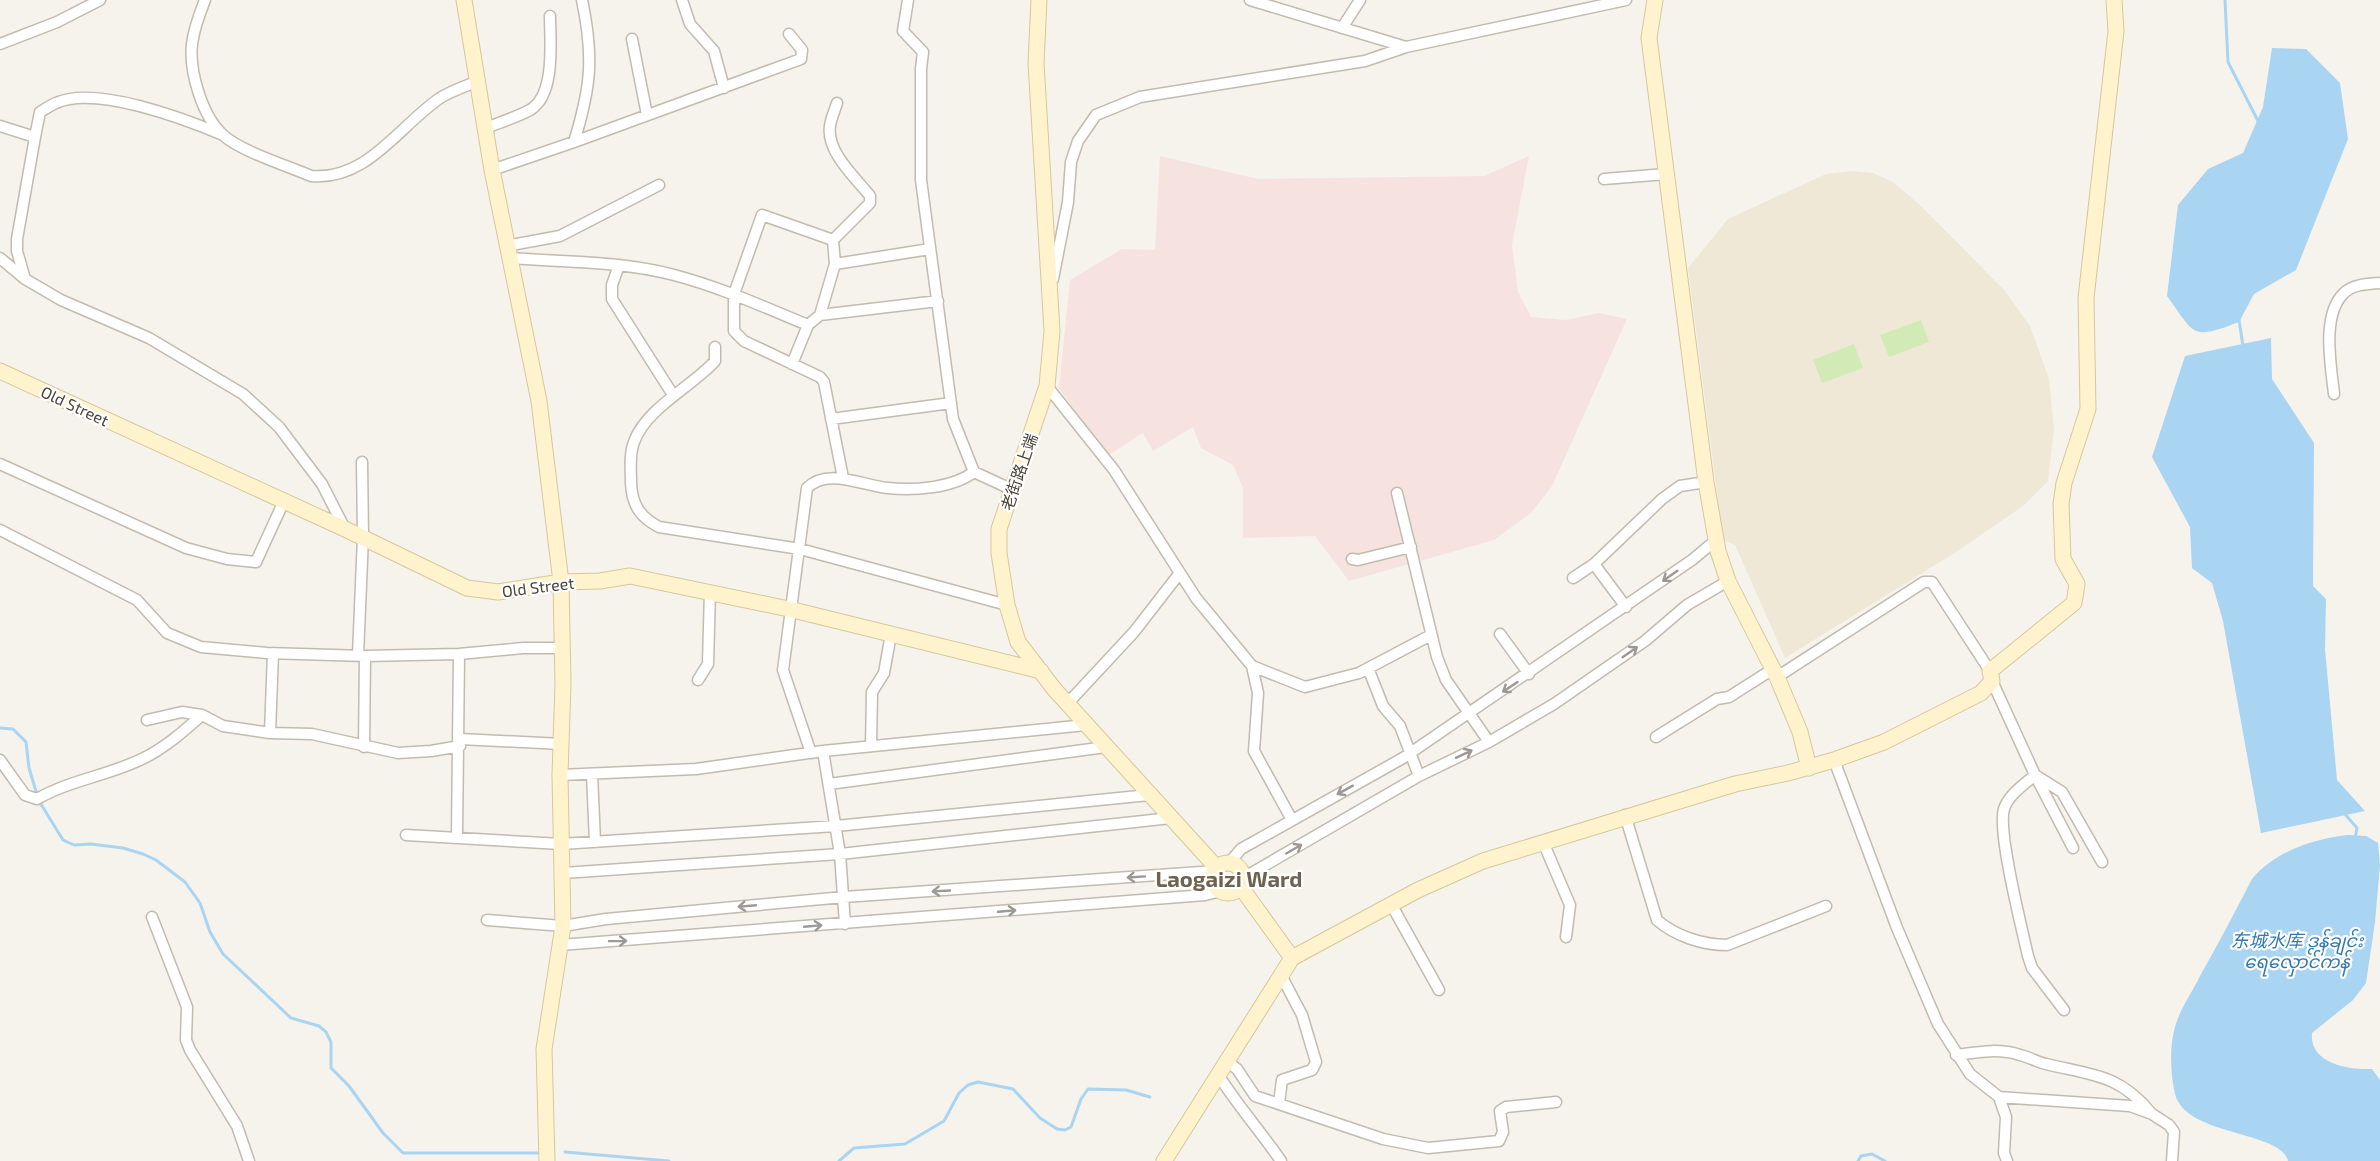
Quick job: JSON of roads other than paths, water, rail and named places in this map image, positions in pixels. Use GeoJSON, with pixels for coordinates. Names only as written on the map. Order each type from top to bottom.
{"type":"FeatureCollection","features":[{"type":"Feature","properties":{"kind":"street"},"geometry":{"type":"LineString","coordinates":[[0,44],[78,5],[99,0]]}},
{"type":"Feature","properties":{"kind":"street"},"geometry":{"type":"LineString","coordinates":[[205,0],[195,26],[192,48],[195,78],[208,116],[223,135]]}},
{"type":"Feature","properties":{"kind":"street"},"geometry":{"type":"LineString","coordinates":[[464,0],[507,252],[538,401],[561,582],[562,744],[560,775],[563,926],[544,1049],[547,1161]]}},
{"type":"Feature","properties":{"kind":"street"},"geometry":{"type":"LineString","coordinates":[[574,142],[590,76],[591,47],[582,0]]}},
{"type":"Feature","properties":{"kind":"street"},"geometry":{"type":"LineString","coordinates":[[682,0],[690,24],[714,51],[724,88]]}},
{"type":"Feature","properties":{"kind":"street"},"geometry":{"type":"LineString","coordinates":[[908,0],[903,31],[923,52],[921,180],[951,404],[961,444],[974,472],[1013,490]]}},
{"type":"Feature","properties":{"kind":"street","name":"老街路上端"},"geometry":{"type":"LineString","coordinates":[[1039,0],[1036,63],[1052,331],[1047,386],[999,529],[999,553],[1007,605],[1018,642],[1067,704],[1171,819],[1220,867]]}},
{"type":"Feature","properties":{"kind":"street"},"geometry":{"type":"LineString","coordinates":[[1250,0],[1406,47]]}},
{"type":"Feature","properties":{"kind":"street"},"geometry":{"type":"LineString","coordinates":[[1342,28],[1360,0]]}},
{"type":"Feature","properties":{"kind":"street"},"geometry":{"type":"LineString","coordinates":[[1050,297],[1068,202],[1071,162],[1078,141],[1096,115],[1140,97],[1365,61],[1406,47],[1626,0]]}},
{"type":"Feature","properties":{"kind":"street"},"geometry":{"type":"LineString","coordinates":[[1655,0],[1649,38],[1706,482],[1716,540],[1728,581],[1775,673],[1800,732],[1809,768]]}},
{"type":"Feature","properties":{"kind":"street"},"geometry":{"type":"LineString","coordinates":[[1164,1161],[1292,958],[1391,904],[1482,861],[1625,815],[1735,784],[1809,768],[1884,742],[1981,693],[1991,676],[2074,603],[2077,584],[2063,559],[2061,504],[2064,483],[2088,409],[2086,298],[2116,32],[2114,0]]}},
{"type":"Feature","properties":{"kind":"street"},"geometry":{"type":"LineString","coordinates":[[486,128],[532,109],[542,98],[550,74],[550,16]]}},
{"type":"Feature","properties":{"kind":"street"},"geometry":{"type":"LineString","coordinates":[[492,170],[801,59],[802,50],[789,34]]}},
{"type":"Feature","properties":{"kind":"street"},"geometry":{"type":"LineString","coordinates":[[632,39],[647,115]]}},
{"type":"Feature","properties":{"kind":"street"},"geometry":{"type":"LineString","coordinates":[[26,279],[17,251],[17,239],[35,137],[40,112],[58,102],[86,98],[174,115],[311,176],[324,177],[383,150],[441,97],[478,81]]}},
{"type":"Feature","properties":{"kind":"street"},"geometry":{"type":"LineString","coordinates":[[820,315],[835,264],[833,240],[870,202],[870,196],[839,157],[830,139],[830,126],[837,103]]}},
{"type":"Feature","properties":{"kind":"street"},"geometry":{"type":"LineString","coordinates":[[0,126],[35,137]]}},
{"type":"Feature","properties":{"kind":"street"},"geometry":{"type":"LineString","coordinates":[[1604,179],[1666,174]]}},
{"type":"Feature","properties":{"kind":"street"},"geometry":{"type":"LineString","coordinates":[[507,252],[560,236],[658,185]]}},
{"type":"Feature","properties":{"kind":"street"},"geometry":{"type":"LineString","coordinates":[[833,240],[762,215],[734,294],[734,331],[737,336],[820,377],[824,382],[843,478]]}},
{"type":"Feature","properties":{"kind":"street"},"geometry":{"type":"LineString","coordinates":[[835,264],[930,249]]}},
{"type":"Feature","properties":{"kind":"street"},"geometry":{"type":"LineString","coordinates":[[507,252],[673,275],[734,294],[808,325]]}},
{"type":"Feature","properties":{"kind":"street"},"geometry":{"type":"LineString","coordinates":[[0,258],[26,279],[61,300],[148,338],[243,394],[279,427],[322,484],[345,529]]}},
{"type":"Feature","properties":{"kind":"street"},"geometry":{"type":"LineString","coordinates":[[619,266],[612,285],[612,299],[673,395]]}},
{"type":"Feature","properties":{"kind":"street"},"geometry":{"type":"LineString","coordinates":[[2334,394],[2328,336],[2334,310],[2344,293],[2357,286],[2380,283]]}},
{"type":"Feature","properties":{"kind":"street"},"geometry":{"type":"LineString","coordinates":[[792,364],[808,325],[820,315],[938,301]]}},
{"type":"Feature","properties":{"kind":"street"},"geometry":{"type":"LineString","coordinates":[[715,347],[715,361],[707,370],[673,395],[652,417],[634,442],[632,493],[637,510],[646,521],[659,527],[800,549],[1007,605]]}},
{"type":"Feature","properties":{"kind":"street","name":"Old Street"},"geometry":{"type":"LineString","coordinates":[[0,371],[363,537],[467,588],[498,592],[561,582],[600,581],[630,576],[789,609],[1041,671]]}},
{"type":"Feature","properties":{"kind":"street"},"geometry":{"type":"LineString","coordinates":[[1047,386],[1114,470],[1179,574],[1252,666],[1258,693],[1254,751],[1292,820]]}},
{"type":"Feature","properties":{"kind":"street"},"geometry":{"type":"LineString","coordinates":[[831,419],[951,404]]}},
{"type":"Feature","properties":{"kind":"street"},"geometry":{"type":"LineString","coordinates":[[362,462],[364,747]]}},
{"type":"Feature","properties":{"kind":"street"},"geometry":{"type":"LineString","coordinates":[[0,464],[186,548],[227,559],[256,562],[284,501]]}},
{"type":"Feature","properties":{"kind":"street"},"geometry":{"type":"LineString","coordinates":[[845,924],[840,854],[829,784],[783,670],[789,609],[800,549],[807,488],[820,480],[843,478],[888,488],[913,488],[964,479],[974,472]]}},
{"type":"Feature","properties":{"kind":"street"},"geometry":{"type":"LineString","coordinates":[[1573,578],[1594,564],[1680,486],[1706,482]]}},
{"type":"Feature","properties":{"kind":"street"},"geometry":{"type":"LineString","coordinates":[[1397,493],[1431,635],[1446,680],[1489,742]]}},
{"type":"Feature","properties":{"kind":"street"},"geometry":{"type":"LineString","coordinates":[[0,530],[137,600],[167,633],[201,647],[273,653],[362,656],[459,654],[523,648],[561,648]]}},
{"type":"Feature","properties":{"kind":"street"},"geometry":{"type":"LineString","coordinates":[[1221,891],[1214,882],[1220,867],[1241,849],[1412,752],[1626,607],[1716,540]]}},
{"type":"Feature","properties":{"kind":"street"},"geometry":{"type":"LineString","coordinates":[[1352,559],[1360,560],[1411,547]]}},
{"type":"Feature","properties":{"kind":"street"},"geometry":{"type":"LineString","coordinates":[[1594,564],[1626,607]]}},
{"type":"Feature","properties":{"kind":"street"},"geometry":{"type":"LineString","coordinates":[[1067,704],[1134,632],[1179,574]]}},
{"type":"Feature","properties":{"kind":"street"},"geometry":{"type":"LineString","coordinates":[[560,945],[1205,895],[1221,891],[1232,892],[1241,882],[1419,776],[1489,742],[1554,704],[1645,641],[1687,606],[1728,581]]}},
{"type":"Feature","properties":{"kind":"street"},"geometry":{"type":"LineString","coordinates":[[1656,737],[1717,699],[1729,698],[1775,673],[1924,582],[1932,582],[1991,676],[2035,775],[2073,848]]}},
{"type":"Feature","properties":{"kind":"street"},"geometry":{"type":"LineString","coordinates":[[698,681],[708,664],[710,591]]}},
{"type":"Feature","properties":{"kind":"street"},"geometry":{"type":"LineString","coordinates":[[871,746],[872,692],[884,673],[891,634]]}},
{"type":"Feature","properties":{"kind":"street"},"geometry":{"type":"LineString","coordinates":[[1500,634],[1529,674]]}},
{"type":"Feature","properties":{"kind":"street"},"geometry":{"type":"LineString","coordinates":[[1252,666],[1305,687],[1341,679],[1368,668],[1431,635]]}},
{"type":"Feature","properties":{"kind":"street"},"geometry":{"type":"LineString","coordinates":[[270,733],[273,653]]}},
{"type":"Feature","properties":{"kind":"street"},"geometry":{"type":"LineString","coordinates":[[458,836],[459,654]]}},
{"type":"Feature","properties":{"kind":"street"},"geometry":{"type":"LineString","coordinates":[[1368,668],[1383,705],[1400,726],[1412,752],[1419,776]]}},
{"type":"Feature","properties":{"kind":"street"},"geometry":{"type":"LineString","coordinates":[[147,720],[183,712],[202,716],[223,726],[270,733],[312,734],[398,753],[431,751],[460,743],[562,744]]}},
{"type":"Feature","properties":{"kind":"street"},"geometry":{"type":"LineString","coordinates":[[0,760],[25,795],[37,799],[53,790],[144,758],[173,741],[202,716]]}},
{"type":"Feature","properties":{"kind":"street"},"geometry":{"type":"LineString","coordinates":[[560,775],[696,769],[817,752],[1086,725]]}},
{"type":"Feature","properties":{"kind":"street"},"geometry":{"type":"LineString","coordinates":[[829,784],[1106,747]]}},
{"type":"Feature","properties":{"kind":"street"},"geometry":{"type":"LineString","coordinates":[[1834,760],[1897,928],[1938,1024],[1970,1074],[1999,1097],[2006,1116],[2004,1153],[2007,1161]]}},
{"type":"Feature","properties":{"kind":"street"},"geometry":{"type":"LineString","coordinates":[[592,774],[595,842]]}},
{"type":"Feature","properties":{"kind":"street"},"geometry":{"type":"LineString","coordinates":[[2035,775],[2062,792],[2102,862]]}},
{"type":"Feature","properties":{"kind":"street"},"geometry":{"type":"LineString","coordinates":[[2035,775],[2011,798],[2004,810],[2005,837],[2032,968],[2064,1010]]}},
{"type":"Feature","properties":{"kind":"street"},"geometry":{"type":"LineString","coordinates":[[406,835],[458,836],[561,844],[836,826],[1149,795]]}},
{"type":"Feature","properties":{"kind":"street"},"geometry":{"type":"LineString","coordinates":[[1625,815],[1657,920],[1669,931],[1713,945],[1727,945],[1826,906]]}},
{"type":"Feature","properties":{"kind":"street"},"geometry":{"type":"LineString","coordinates":[[563,873],[840,854],[1171,819]]}},
{"type":"Feature","properties":{"kind":"street"},"geometry":{"type":"LineString","coordinates":[[1542,842],[1570,905],[1566,937]]}},
{"type":"Feature","properties":{"kind":"street"},"geometry":{"type":"LineString","coordinates":[[487,920],[563,926],[606,919],[844,897],[1237,866],[1241,882],[1292,958]]}},
{"type":"Feature","properties":{"kind":"street"},"geometry":{"type":"LineString","coordinates":[[1391,904],[1439,990]]}},
{"type":"Feature","properties":{"kind":"street"},"geometry":{"type":"LineString","coordinates":[[152,917],[187,1007],[186,1040],[237,1126],[249,1161]]}},
{"type":"Feature","properties":{"kind":"street"},"geometry":{"type":"LineString","coordinates":[[1279,1102],[1282,1080],[1312,1070],[1316,1062],[1302,1014],[1282,977]]}},
{"type":"Feature","properties":{"kind":"street"},"geometry":{"type":"LineString","coordinates":[[1956,1055],[1986,1050],[2001,1051],[2050,1065],[2088,1072],[2116,1081],[2132,1091],[2152,1114]]}},
{"type":"Feature","properties":{"kind":"street"},"geometry":{"type":"LineString","coordinates":[[1228,1062],[1237,1069],[1255,1096],[1383,1138],[1428,1148],[1499,1141],[1503,1132],[1500,1111],[1506,1107],[1556,1102]]}},
{"type":"Feature","properties":{"kind":"street"},"geometry":{"type":"LineString","coordinates":[[1219,1076],[1239,1108],[1258,1129],[1281,1161]]}},
{"type":"Feature","properties":{"kind":"street"},"geometry":{"type":"LineString","coordinates":[[1999,1097],[2130,1106],[2152,1114],[2169,1125],[2174,1132],[2172,1161]]}},
{"type":"Feature","properties":{"kind":"water"},"geometry":{"type":"Polygon","coordinates":[[[2272,48],[2306,49],[2340,83],[2348,139],[2296,270],[2254,294],[2239,322],[2212,331],[2196,331],[2190,327],[2167,296],[2178,205],[2208,169],[2243,153],[2263,107],[2272,48]]]}},
{"type":"Feature","properties":{"kind":"water"},"geometry":{"type":"Polygon","coordinates":[[[2271,338],[2272,379],[2314,443],[2313,586],[2326,599],[2325,649],[2337,780],[2365,811],[2261,833],[2223,621],[2212,583],[2192,568],[2190,527],[2152,457],[2185,356],[2271,338]]]}},
{"type":"Feature","properties":{"kind":"water","name":"东城水库 ဒွန်ချင်း ရေလှောင်ကန်"},"geometry":{"type":"Polygon","coordinates":[[[2348,835],[2366,836],[2378,843],[2380,865],[2366,983],[2353,1000],[2312,1033],[2317,1052],[2324,1058],[2343,1066],[2372,1069],[2380,1080],[2380,1161],[2288,1161],[2282,1151],[2269,1144],[2214,1126],[2196,1118],[2183,1108],[2173,1085],[2171,1057],[2174,1029],[2252,879],[2272,861],[2296,848],[2348,835]]]}},
{"type":"Feature","properties":{"kind":"waterway"},"geometry":{"type":"LineString","coordinates":[[2225,0],[2228,62],[2259,123]]}},
{"type":"Feature","properties":{"kind":"waterway"},"geometry":{"type":"LineString","coordinates":[[2239,320],[2243,346]]}},
{"type":"Feature","properties":{"kind":"waterway"},"geometry":{"type":"LineString","coordinates":[[0,728],[13,729],[26,742],[29,768],[39,801],[63,840],[74,845],[91,844],[123,848],[143,854],[156,860],[185,882],[200,903],[210,932],[223,954],[291,1018],[319,1026],[326,1032],[331,1042],[331,1068],[349,1086],[383,1133],[403,1153],[538,1153]]}},
{"type":"Feature","properties":{"kind":"waterway"},"geometry":{"type":"LineString","coordinates":[[2343,812],[2357,828],[2355,839]]}},
{"type":"Feature","properties":{"kind":"waterway"},"geometry":{"type":"LineString","coordinates":[[839,1161],[854,1148],[905,1144],[944,1121],[959,1093],[968,1085],[978,1082],[1013,1089],[1040,1118],[1057,1129],[1065,1130],[1071,1127],[1081,1099],[1088,1089],[1126,1090],[1150,1097]]}},
{"type":"Feature","properties":{"kind":"waterway"},"geometry":{"type":"LineString","coordinates":[[565,1152],[669,1161]]}},
{"type":"Feature","properties":{"kind":"waterway"},"geometry":{"type":"LineString","coordinates":[[1858,1161],[1861,1156],[1872,1154],[1885,1161]]}},
{"type":"Feature","properties":{"kind":"district","name":"Laogaizi Ward"},"geometry":{"type":"Point","coordinates":[1229,879]}}]}
